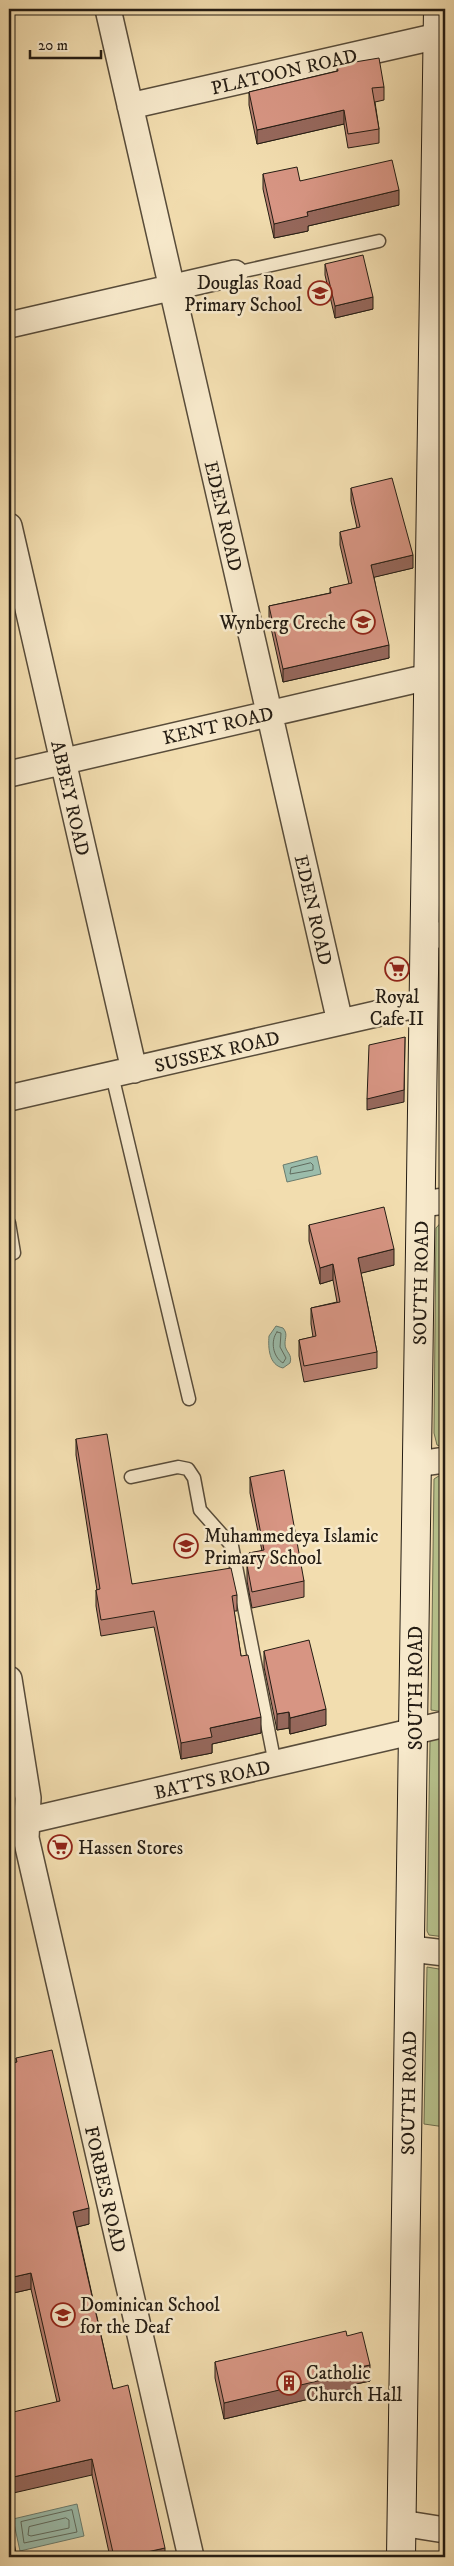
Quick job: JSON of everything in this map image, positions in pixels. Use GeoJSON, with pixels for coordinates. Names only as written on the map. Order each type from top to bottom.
{"type":"FeatureCollection","features":[{"type":"Feature","properties":{"kind":"street","name":"EDEN ROAD"},"geometry":{"type":"LineString","coordinates":[[108,9],[340,1022]]}},
{"type":"Feature","properties":{"kind":"street","name":"SOUTH ROAD"},"geometry":{"type":"LineString","coordinates":[[401,2557],[417,1464],[433,1202],[424,1003],[436,935],[441,149],[438,9]]}},
{"type":"Feature","properties":{"kind":"street","name":"PLATOON ROAD"},"geometry":{"type":"LineString","coordinates":[[130,106],[438,36]]}},
{"type":"Feature","properties":{"kind":"street"},"geometry":{"type":"LineString","coordinates":[[9,325],[235,273]]}},
{"type":"Feature","properties":{"kind":"street","name":"ABBEY ROAD"},"geometry":{"type":"LineString","coordinates":[[9,526],[63,761],[123,1072]]}},
{"type":"Feature","properties":{"kind":"street","name":"KENT ROAD"},"geometry":{"type":"LineString","coordinates":[[9,774],[437,677]]}},
{"type":"Feature","properties":{"kind":"street","name":"SUSSEX ROAD"},"geometry":{"type":"LineString","coordinates":[[9,1098],[424,1003]]}},
{"type":"Feature","properties":{"kind":"street"},"geometry":{"type":"LineString","coordinates":[[417,1464],[445,1460]]}},
{"type":"Feature","properties":{"kind":"street","name":"FORBES ROAD"},"geometry":{"type":"LineString","coordinates":[[9,1680],[28,1798],[18,1823],[26,1838],[191,2557]]}},
{"type":"Feature","properties":{"kind":"street","name":"BATTS ROAD"},"geometry":{"type":"LineString","coordinates":[[18,1823],[445,1724]]}},
{"type":"Feature","properties":{"kind":"street"},"geometry":{"type":"LineString","coordinates":[[411,1948],[445,1954]]}},
{"type":"Feature","properties":{"kind":"street"},"geometry":{"type":"LineString","coordinates":[[402,2524],[445,2530]]}},
{"type":"Feature","properties":{"kind":"lane"},"geometry":{"type":"LineString","coordinates":[[235,273],[379,241]]}},
{"type":"Feature","properties":{"kind":"lane"},"geometry":{"type":"LineString","coordinates":[[123,1072],[189,1399]]}},
{"type":"Feature","properties":{"kind":"lane"},"geometry":{"type":"LineString","coordinates":[[9,1223],[14,1253]]}},
{"type":"Feature","properties":{"kind":"lane"},"geometry":{"type":"LineString","coordinates":[[131,1477],[178,1467],[188,1469],[194,1478],[200,1510],[232,1546],[275,1764]]}},
{"type":"Feature","properties":{"kind":"green space"},"geometry":{"type":"Polygon","coordinates":[[[444,703],[445,773],[443,774],[444,703]]]}},
{"type":"Feature","properties":{"kind":"green space"},"geometry":{"type":"Polygon","coordinates":[[[445,965],[445,1178],[440,1172],[441,997],[442,969],[445,965]]]}},
{"type":"Feature","properties":{"kind":"green space"},"geometry":{"type":"Polygon","coordinates":[[[445,1218],[445,1448],[437,1445],[434,1433],[436,1228],[445,1218]]]}},
{"type":"Feature","properties":{"kind":"green space"},"geometry":{"type":"Polygon","coordinates":[[[445,1472],[445,1712],[431,1710],[434,1479],[445,1472]]]}},
{"type":"Feature","properties":{"kind":"green space"},"geometry":{"type":"Polygon","coordinates":[[[445,1735],[445,1937],[429,1935],[427,1931],[430,1741],[445,1735]]]}},
{"type":"Feature","properties":{"kind":"green space"},"geometry":{"type":"Polygon","coordinates":[[[427,1967],[445,1970],[445,2127],[424,2124],[427,1967]]]}},
{"type":"Feature","properties":{"kind":"water"},"geometry":{"type":"Polygon","coordinates":[[[317,1156],[321,1174],[287,1182],[283,1165],[317,1156]]]}},
{"type":"Feature","properties":{"kind":"water"},"geometry":{"type":"Polygon","coordinates":[[[276,1326],[283,1328],[285,1332],[285,1347],[291,1360],[283,1368],[272,1360],[269,1351],[269,1336],[276,1326]]]}},
{"type":"Feature","properties":{"kind":"water"},"geometry":{"type":"Polygon","coordinates":[[[77,2504],[84,2536],[20,2551],[13,2519],[77,2504]]]}},
{"type":"Feature","properties":{"kind":"building"},"geometry":{"type":"Polygon","coordinates":[[[379,58],[384,87],[372,88],[379,129],[348,134],[344,110],[257,130],[249,92],[338,71],[337,65],[379,58]]]}},
{"type":"Feature","properties":{"kind":"building"},"geometry":{"type":"Polygon","coordinates":[[[392,160],[399,190],[307,212],[308,216],[274,224],[263,174],[297,167],[300,181],[392,160]]]}},
{"type":"Feature","properties":{"kind":"building"},"geometry":{"type":"Polygon","coordinates":[[[363,255],[373,297],[335,306],[325,264],[363,255]]]}},
{"type":"Feature","properties":{"kind":"building"},"geometry":{"type":"Polygon","coordinates":[[[392,478],[413,555],[371,565],[389,645],[283,669],[269,606],[331,593],[330,588],[352,583],[340,532],[360,527],[351,488],[392,478]]]}},
{"type":"Feature","properties":{"kind":"building"},"geometry":{"type":"Polygon","coordinates":[[[405,1037],[404,1090],[367,1099],[369,1045],[405,1037]]]}},
{"type":"Feature","properties":{"kind":"building"},"geometry":{"type":"Polygon","coordinates":[[[384,1207],[394,1249],[358,1258],[377,1352],[304,1366],[299,1340],[316,1336],[311,1308],[340,1302],[333,1264],[320,1268],[309,1225],[384,1207]]]}},
{"type":"Feature","properties":{"kind":"building"},"geometry":{"type":"Polygon","coordinates":[[[107,1434],[132,1584],[231,1568],[237,1595],[232,1596],[241,1656],[248,1655],[261,1717],[210,1728],[212,1737],[181,1743],[154,1611],[101,1620],[96,1590],[100,1589],[76,1439],[107,1434]]]}},
{"type":"Feature","properties":{"kind":"building"},"geometry":{"type":"Polygon","coordinates":[[[284,1470],[304,1581],[252,1592],[247,1565],[251,1565],[249,1553],[264,1550],[250,1477],[284,1470]]]}},
{"type":"Feature","properties":{"kind":"building"},"geometry":{"type":"Polygon","coordinates":[[[309,1640],[326,1709],[290,1718],[289,1712],[277,1714],[264,1651],[309,1640]]]}},
{"type":"Feature","properties":{"kind":"building","name":"Dominican School for the Deaf"},"geometry":{"type":"Polygon","coordinates":[[[52,2050],[89,2208],[73,2212],[113,2389],[128,2385],[165,2548],[124,2557],[114,2557],[92,2459],[9,2478],[9,2413],[60,2401],[31,2273],[9,2278],[9,2064],[17,2062],[16,2058],[52,2050]]]}},
{"type":"Feature","properties":{"kind":"building","name":"Catholic Church Hall"},"geometry":{"type":"Polygon","coordinates":[[[346,2331],[347,2336],[362,2332],[370,2365],[355,2368],[356,2372],[224,2403],[215,2362],[346,2331]]]}},
{"type":"Feature","properties":{"kind":"building"},"geometry":{"type":"Polygon","coordinates":[[[9,2520],[17,2557],[9,2557],[9,2520]]]}},
{"type":"Feature","properties":{"kind":"place","name":"Douglas Road Primary School"},"geometry":{"type":"Point","coordinates":[320,293]}},
{"type":"Feature","properties":{"kind":"place","name":"Wynberg Creche"},"geometry":{"type":"Point","coordinates":[363,622]}},
{"type":"Feature","properties":{"kind":"place","name":"Royal Cafe II"},"geometry":{"type":"Point","coordinates":[397,969]}},
{"type":"Feature","properties":{"kind":"place","name":"Muhammedeya Islamic Primary School"},"geometry":{"type":"Point","coordinates":[186,1546]}},
{"type":"Feature","properties":{"kind":"place","name":"Hassen Stores"},"geometry":{"type":"Point","coordinates":[60,1847]}},
{"type":"Feature","properties":{"kind":"place","name":"Dominican School for the Deaf"},"geometry":{"type":"Point","coordinates":[63,2315]}},
{"type":"Feature","properties":{"kind":"place","name":"Catholic Church Hall"},"geometry":{"type":"Point","coordinates":[289,2383]}}]}
